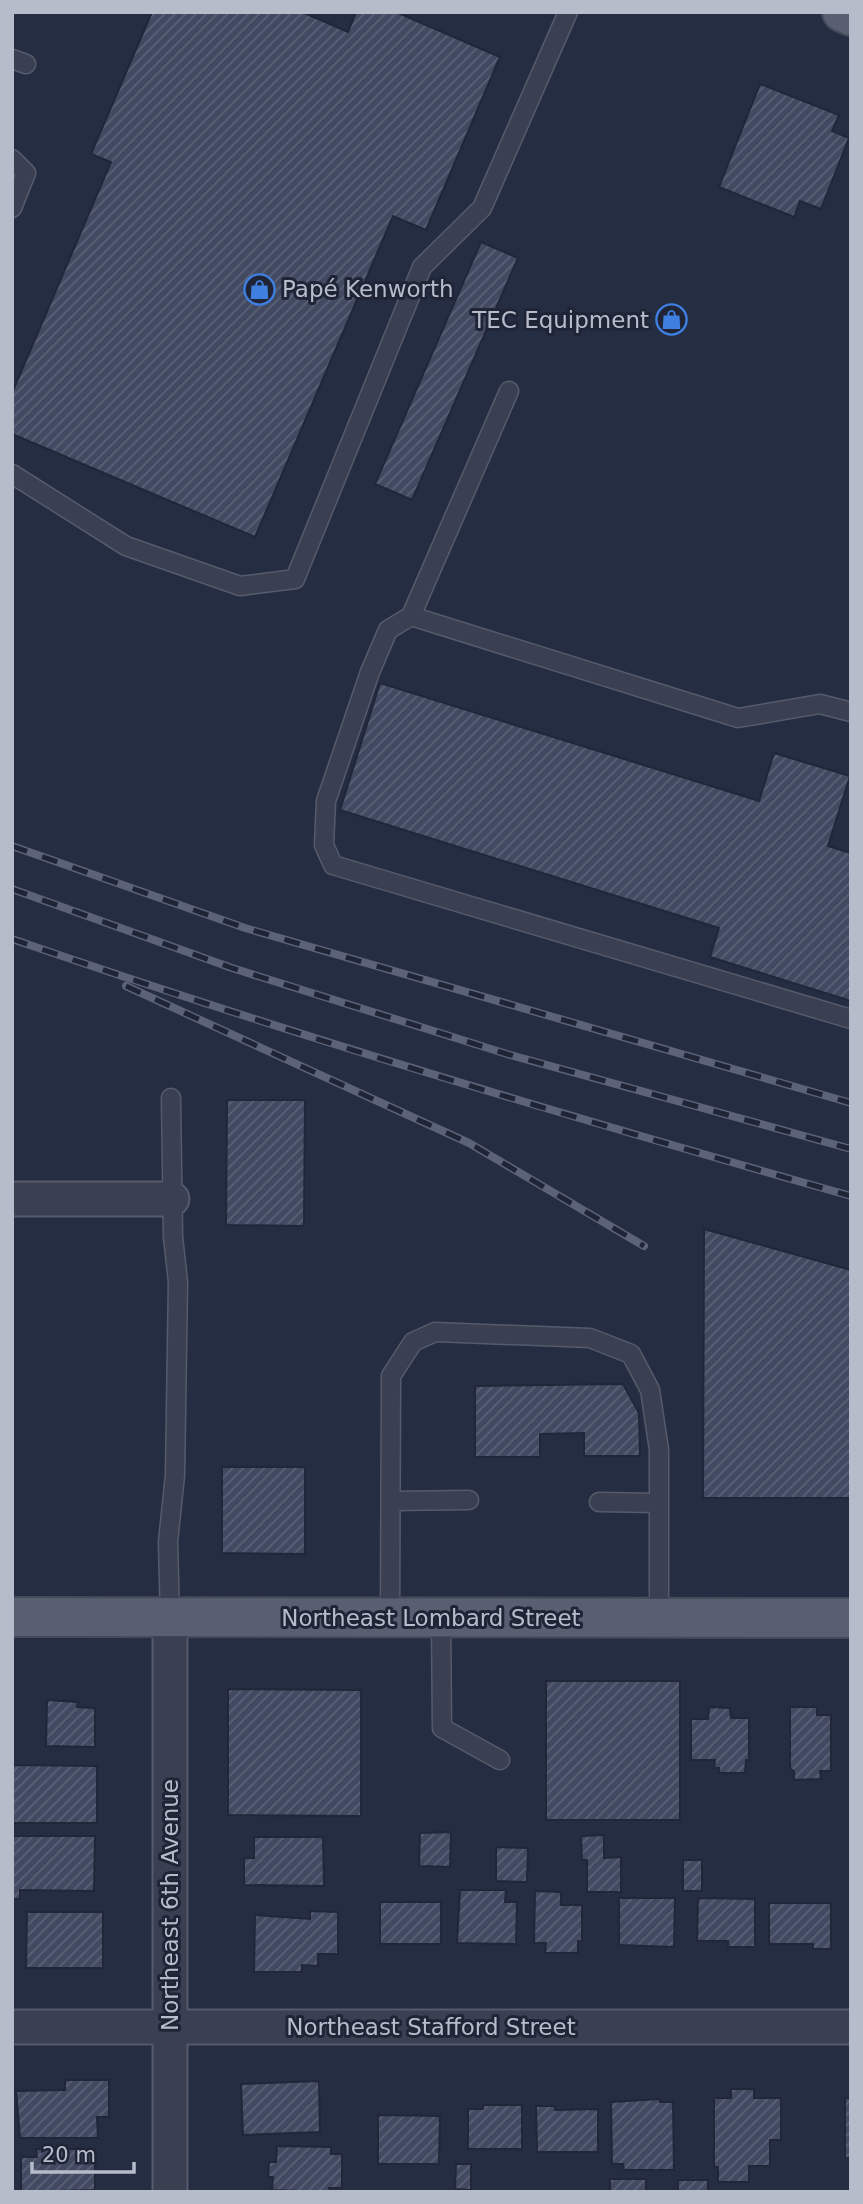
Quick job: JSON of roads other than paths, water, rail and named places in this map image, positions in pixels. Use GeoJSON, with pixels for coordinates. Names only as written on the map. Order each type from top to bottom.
{"type":"FeatureCollection","features":[{"type":"Feature","properties":{"kind":"main road"},"geometry":{"type":"LineString","coordinates":[[842,12],[851,16]]}},
{"type":"Feature","properties":{"kind":"main road","name":"Northeast Lombard Street"},"geometry":{"type":"LineString","coordinates":[[12,1618],[851,1618]]}},
{"type":"Feature","properties":{"kind":"street"},"geometry":{"type":"LineString","coordinates":[[12,1199],[172,1199]]}},
{"type":"Feature","properties":{"kind":"street","name":"Northeast 6th Avenue"},"geometry":{"type":"LineString","coordinates":[[170,1618],[170,2192]]}},
{"type":"Feature","properties":{"kind":"street","name":"Northeast Stafford Street"},"geometry":{"type":"LineString","coordinates":[[12,2026],[851,2027]]}},
{"type":"Feature","properties":{"kind":"lane"},"geometry":{"type":"LineString","coordinates":[[12,474],[126,546],[240,586],[295,579],[422,267],[482,208],[568,12]]}},
{"type":"Feature","properties":{"kind":"lane"},"geometry":{"type":"LineString","coordinates":[[12,159],[26,173],[12,208]]}},
{"type":"Feature","properties":{"kind":"lane"},"geometry":{"type":"LineString","coordinates":[[509,391],[411,616],[388,630],[370,671],[326,801],[324,845],[333,865],[851,1019]]}},
{"type":"Feature","properties":{"kind":"lane"},"geometry":{"type":"LineString","coordinates":[[411,616],[738,718],[820,704],[851,712]]}},
{"type":"Feature","properties":{"kind":"lane"},"geometry":{"type":"LineString","coordinates":[[170,1618],[168,1542],[175,1475],[178,1282],[172,1199],[172,1098]]}},
{"type":"Feature","properties":{"kind":"lane"},"geometry":{"type":"LineString","coordinates":[[390,1618],[391,1376],[413,1342],[435,1332],[590,1338],[631,1354],[650,1390],[659,1450],[659,1618]]}},
{"type":"Feature","properties":{"kind":"lane"},"geometry":{"type":"LineString","coordinates":[[391,1500],[469,1500]]}},
{"type":"Feature","properties":{"kind":"lane"},"geometry":{"type":"LineString","coordinates":[[599,1502],[659,1503]]}},
{"type":"Feature","properties":{"kind":"lane"},"geometry":{"type":"LineString","coordinates":[[441,1618],[442,1728],[500,1760]]}},
{"type":"Feature","properties":{"kind":"railway"},"geometry":{"type":"LineString","coordinates":[[12,846],[245,928],[851,1103]]}},
{"type":"Feature","properties":{"kind":"railway"},"geometry":{"type":"LineString","coordinates":[[12,889],[232,968],[507,1054],[851,1149]]}},
{"type":"Feature","properties":{"kind":"railway"},"geometry":{"type":"LineString","coordinates":[[12,939],[430,1074],[851,1196]]}},
{"type":"Feature","properties":{"kind":"railway"},"geometry":{"type":"LineString","coordinates":[[126,986],[469,1143],[644,1246]]}},
{"type":"Feature","properties":{"kind":"place","name":"Papé Kenworth"},"geometry":{"type":"Point","coordinates":[259,289]}},
{"type":"Feature","properties":{"kind":"place","name":"TEC Equipment"},"geometry":{"type":"Point","coordinates":[672,320]}}]}
